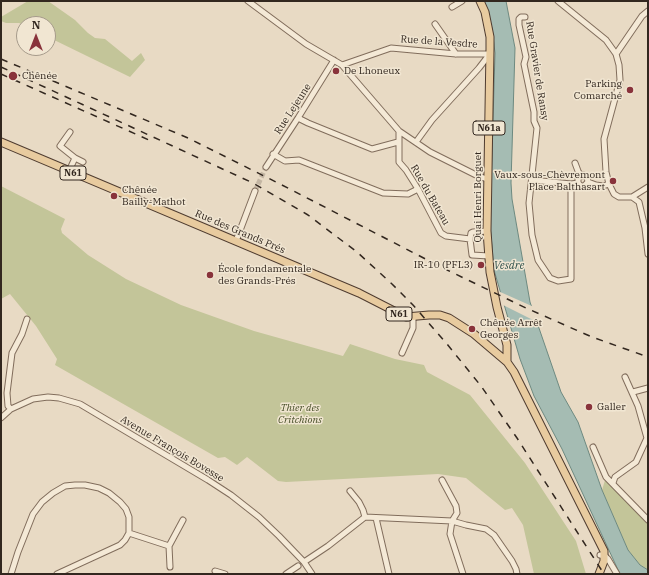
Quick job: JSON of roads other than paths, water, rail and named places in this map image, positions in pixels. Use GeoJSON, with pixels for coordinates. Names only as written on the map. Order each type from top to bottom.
{"type":"FeatureCollection","features":[{"type":"Feature","properties":{"kind":"main road","name":"Quai Henri Borguet"},"geometry":{"type":"LineString","coordinates":[[480,1],[485,12],[490,36],[487,231],[491,278],[507,345],[507,362]]}},
{"type":"Feature","properties":{"kind":"main road","name":"Rue des Grands Prés"},"geometry":{"type":"LineString","coordinates":[[1,142],[358,293],[406,317],[440,315],[449,318],[474,334],[507,362]]}},
{"type":"Feature","properties":{"kind":"main road"},"geometry":{"type":"LineString","coordinates":[[497,352],[503,350],[507,345]]}},
{"type":"Feature","properties":{"kind":"main road","name":"N61"},"geometry":{"type":"LineString","coordinates":[[507,362],[521,386],[600,544],[604,561],[599,574]]}},
{"type":"Feature","properties":{"kind":"main road","name":"N61"},"geometry":{"type":"LineString","coordinates":[[594,574],[602,556]]}},
{"type":"Feature","properties":{"kind":"street"},"geometry":{"type":"LineString","coordinates":[[248,1],[306,44],[342,65],[399,131],[430,152],[478,176],[488,179]]}},
{"type":"Feature","properties":{"kind":"street"},"geometry":{"type":"LineString","coordinates":[[452,7],[462,1]]}},
{"type":"Feature","properties":{"kind":"street"},"geometry":{"type":"LineString","coordinates":[[558,1],[606,40],[616,54],[619,65],[620,80],[604,139],[606,167],[609,184],[614,194],[619,197],[632,197],[639,202],[645,228],[648,254]]}},
{"type":"Feature","properties":{"kind":"street"},"geometry":{"type":"LineString","coordinates":[[616,54],[642,16],[648,11]]}},
{"type":"Feature","properties":{"kind":"street","name":"Rue Gravier de Ransy"},"geometry":{"type":"LineString","coordinates":[[525,17],[521,17],[519,19],[519,26],[526,57],[524,64],[534,112],[534,121],[537,128],[529,203],[532,235],[538,260],[550,278],[558,281],[571,279],[571,184]]}},
{"type":"Feature","properties":{"kind":"street"},"geometry":{"type":"LineString","coordinates":[[435,24],[456,54]]}},
{"type":"Feature","properties":{"kind":"street","name":"Rue de la Vesdre"},"geometry":{"type":"LineString","coordinates":[[342,65],[391,48],[456,54],[490,54]]}},
{"type":"Feature","properties":{"kind":"street"},"geometry":{"type":"LineString","coordinates":[[416,142],[432,120],[490,54]]}},
{"type":"Feature","properties":{"kind":"street","name":"Rue Lejeune"},"geometry":{"type":"LineString","coordinates":[[266,167],[334,60]]}},
{"type":"Feature","properties":{"kind":"street"},"geometry":{"type":"LineString","coordinates":[[298,118],[372,149],[398,142],[399,131]]}},
{"type":"Feature","properties":{"kind":"street"},"geometry":{"type":"LineString","coordinates":[[70,132],[60,146],[74,158],[83,162]]}},
{"type":"Feature","properties":{"kind":"street","name":"Rue du Bateau"},"geometry":{"type":"LineString","coordinates":[[398,142],[399,162],[418,189],[441,233],[458,238],[470,239]]}},
{"type":"Feature","properties":{"kind":"street"},"geometry":{"type":"LineString","coordinates":[[273,154],[285,161],[299,160],[383,193],[408,194],[418,189]]}},
{"type":"Feature","properties":{"kind":"street"},"geometry":{"type":"LineString","coordinates":[[69,171],[74,158]]}},
{"type":"Feature","properties":{"kind":"street"},"geometry":{"type":"LineString","coordinates":[[575,163],[581,176]]}},
{"type":"Feature","properties":{"kind":"street"},"geometry":{"type":"LineString","coordinates":[[581,176],[584,175],[587,177],[588,182]]}},
{"type":"Feature","properties":{"kind":"street"},"geometry":{"type":"LineString","coordinates":[[578,183],[578,178],[581,176]]}},
{"type":"Feature","properties":{"kind":"street"},"geometry":{"type":"LineString","coordinates":[[532,180],[571,184],[578,183],[581,186],[584,186],[588,182]]}},
{"type":"Feature","properties":{"kind":"street"},"geometry":{"type":"LineString","coordinates":[[588,182],[603,186],[609,184]]}},
{"type":"Feature","properties":{"kind":"street"},"geometry":{"type":"LineString","coordinates":[[632,197],[648,187]]}},
{"type":"Feature","properties":{"kind":"street"},"geometry":{"type":"LineString","coordinates":[[236,241],[255,191]]}},
{"type":"Feature","properties":{"kind":"street"},"geometry":{"type":"LineString","coordinates":[[487,231],[473,232],[471,233],[470,239],[472,255],[489,256]]}},
{"type":"Feature","properties":{"kind":"street"},"geometry":{"type":"LineString","coordinates":[[402,353],[413,328],[413,317]]}},
{"type":"Feature","properties":{"kind":"street"},"geometry":{"type":"LineString","coordinates":[[11,409],[8,406],[7,393],[12,354],[22,334],[27,319]]}},
{"type":"Feature","properties":{"kind":"street"},"geometry":{"type":"LineString","coordinates":[[614,483],[615,477],[636,462],[647,438],[633,392],[625,377]]}},
{"type":"Feature","properties":{"kind":"street"},"geometry":{"type":"LineString","coordinates":[[633,392],[648,388]]}},
{"type":"Feature","properties":{"kind":"street","name":"Avenue François Bovesse"},"geometry":{"type":"LineString","coordinates":[[1,418],[11,409],[33,399],[48,397],[59,398],[71,400],[80,404],[231,495],[280,536],[304,562],[312,574]]}},
{"type":"Feature","properties":{"kind":"street"},"geometry":{"type":"LineString","coordinates":[[593,448],[606,477],[614,483],[648,520]]}},
{"type":"Feature","properties":{"kind":"street"},"geometry":{"type":"LineString","coordinates":[[442,480],[456,506],[457,513],[452,521],[450,534],[463,574]]}},
{"type":"Feature","properties":{"kind":"street"},"geometry":{"type":"LineString","coordinates":[[12,574],[18,552],[34,514],[47,498],[65,486],[86,485],[99,488],[109,493],[126,509],[129,517],[129,533],[125,540],[120,546],[57,574]]}},
{"type":"Feature","properties":{"kind":"street"},"geometry":{"type":"LineString","coordinates":[[350,491],[364,510],[365,517]]}},
{"type":"Feature","properties":{"kind":"street"},"geometry":{"type":"LineString","coordinates":[[304,562],[328,546],[365,517],[452,521],[486,529],[494,535],[512,561],[517,574]]}},
{"type":"Feature","properties":{"kind":"street"},"geometry":{"type":"LineString","coordinates":[[376,518],[389,574]]}},
{"type":"Feature","properties":{"kind":"street"},"geometry":{"type":"LineString","coordinates":[[170,567],[169,546],[183,520]]}},
{"type":"Feature","properties":{"kind":"street"},"geometry":{"type":"LineString","coordinates":[[129,533],[169,546]]}},
{"type":"Feature","properties":{"kind":"street"},"geometry":{"type":"LineString","coordinates":[[602,556],[617,574]]}},
{"type":"Feature","properties":{"kind":"street"},"geometry":{"type":"LineString","coordinates":[[286,574],[298,566]]}},
{"type":"Feature","properties":{"kind":"street"},"geometry":{"type":"LineString","coordinates":[[216,571],[225,574]]}},
{"type":"Feature","properties":{"kind":"water","name":"Vesdre"},"geometry":{"type":"Polygon","coordinates":[[[484,1],[506,1],[515,48],[511,183],[512,199],[530,302],[561,392],[578,422],[602,490],[628,550],[640,565],[648,570],[648,574],[620,574],[562,449],[534,396],[520,359],[494,270],[490,223],[495,53],[492,28],[484,1]]]}},
{"type":"Feature","properties":{"kind":"tunnel"},"geometry":{"type":"LineString","coordinates":[[255,191],[266,167]]}},
{"type":"Feature","properties":{"kind":"railway"},"geometry":{"type":"LineString","coordinates":[[1,59],[188,138],[445,269],[526,308],[592,337],[648,357]]}},
{"type":"Feature","properties":{"kind":"railway"},"geometry":{"type":"LineString","coordinates":[[1,67],[253,183],[308,215],[357,252],[413,305],[481,386],[517,438],[604,574]]}},
{"type":"Feature","properties":{"kind":"railway"},"geometry":{"type":"LineString","coordinates":[[1,74],[149,140]]}},
{"type":"Feature","properties":{"kind":"place","name":"De Lhoneux"},"geometry":{"type":"Point","coordinates":[336,71]}},
{"type":"Feature","properties":{"kind":"place","name":"Chênée"},"geometry":{"type":"Point","coordinates":[13,76]}},
{"type":"Feature","properties":{"kind":"place","name":"Parking Comarché"},"geometry":{"type":"Point","coordinates":[630,90]}},
{"type":"Feature","properties":{"kind":"place","name":"Vaux-sous-Chèvremont Place Balthasart"},"geometry":{"type":"Point","coordinates":[613,181]}},
{"type":"Feature","properties":{"kind":"place","name":"Chênée Bailly-Mathot"},"geometry":{"type":"Point","coordinates":[114,196]}},
{"type":"Feature","properties":{"kind":"place","name":"IR-10 (PFL3)"},"geometry":{"type":"Point","coordinates":[481,265]}},
{"type":"Feature","properties":{"kind":"place","name":"École fondamentale des Grands-Prés"},"geometry":{"type":"Point","coordinates":[210,275]}},
{"type":"Feature","properties":{"kind":"place","name":"Chênée Arrêt Georges"},"geometry":{"type":"Point","coordinates":[472,329]}},
{"type":"Feature","properties":{"kind":"place","name":"Galler"},"geometry":{"type":"Point","coordinates":[589,407]}},
{"type":"Feature","properties":{"kind":"park label","name":"Thier des Critchions"},"geometry":{"type":"Point","coordinates":[300,414]}}]}
